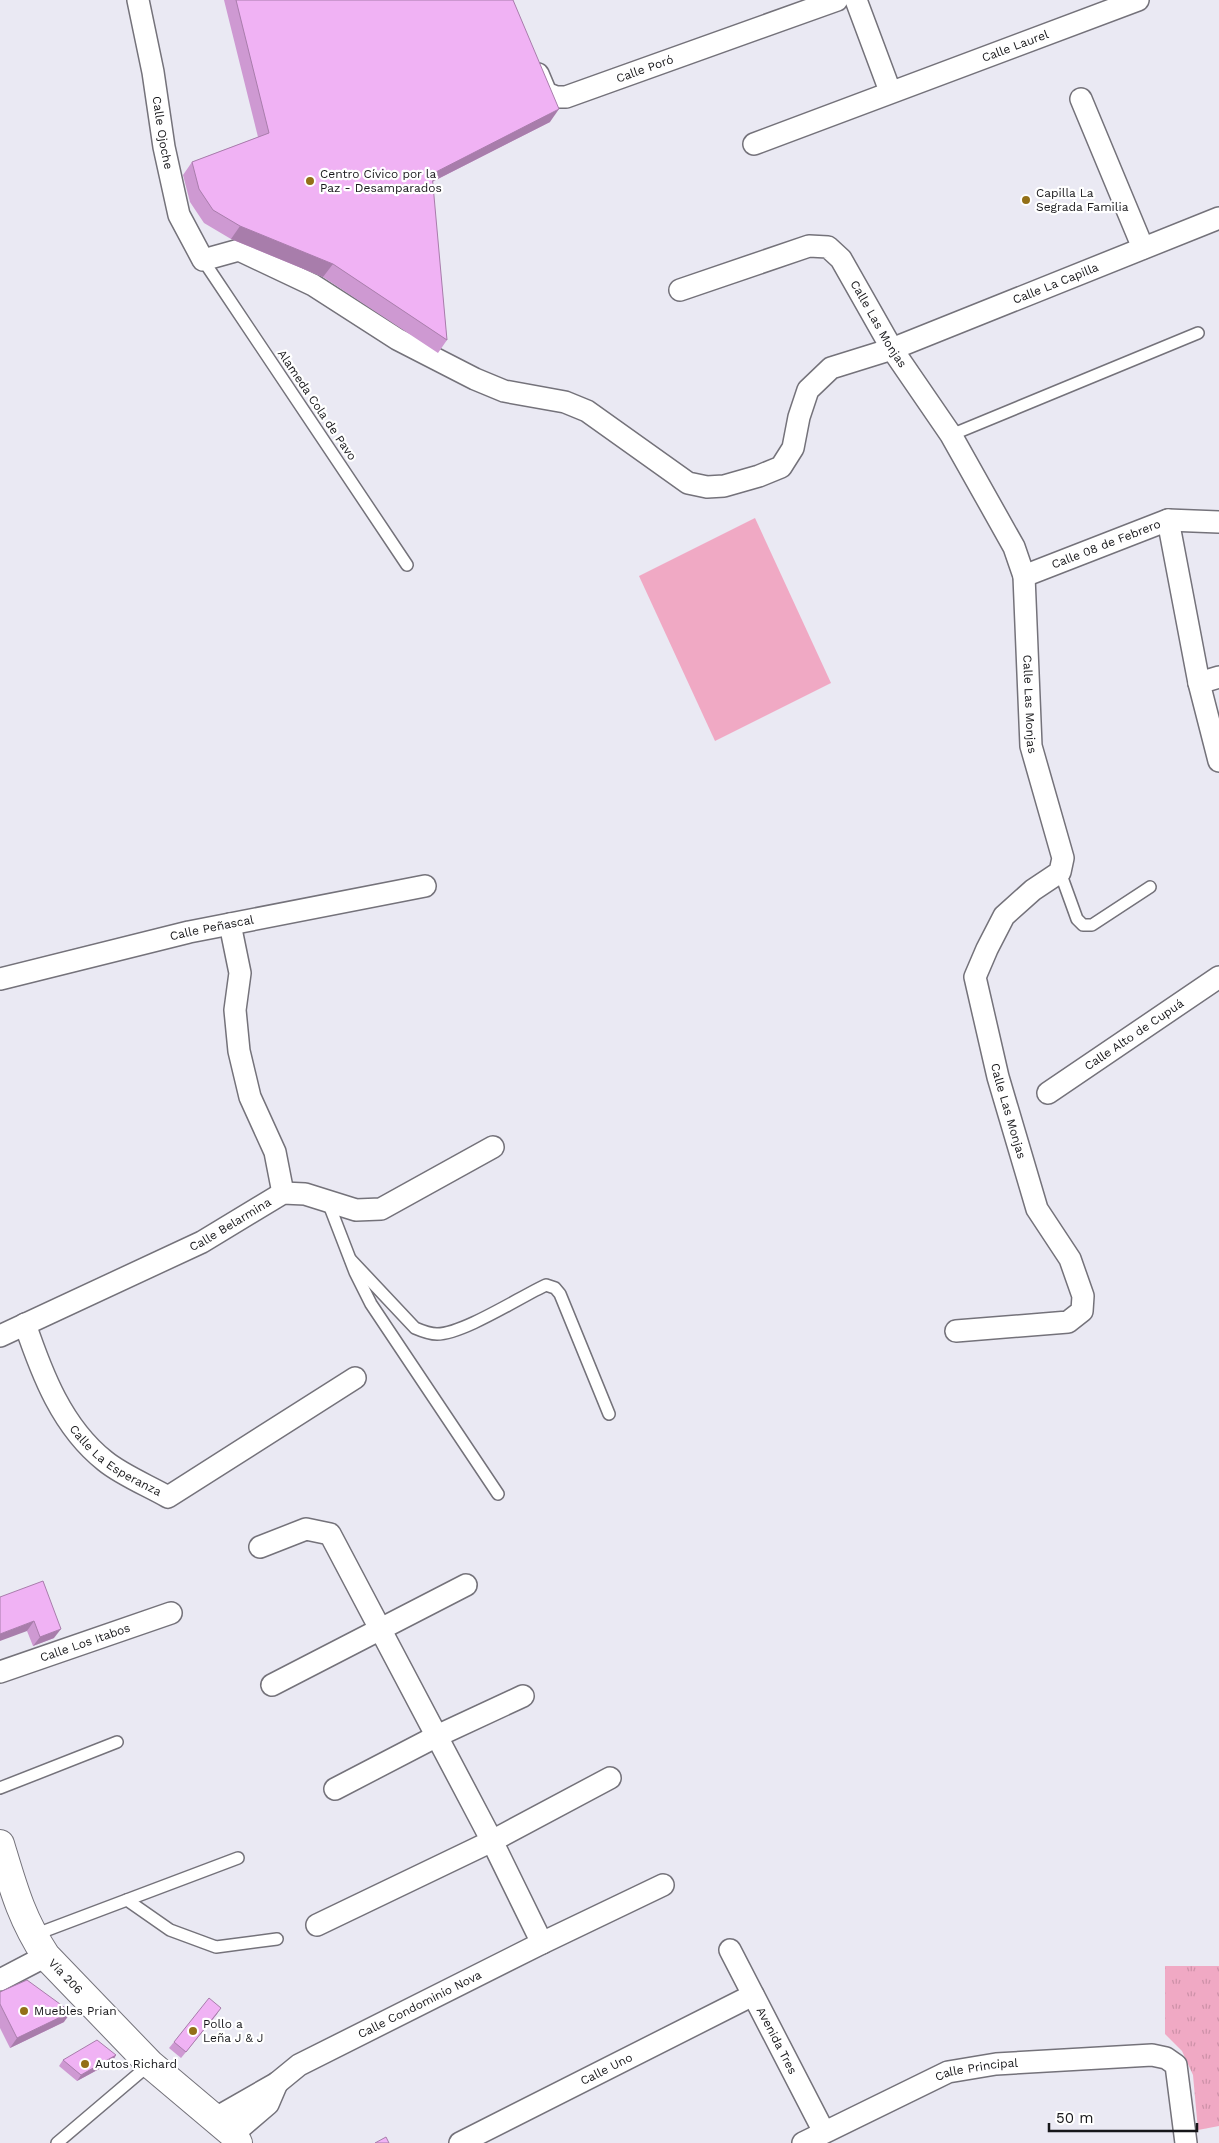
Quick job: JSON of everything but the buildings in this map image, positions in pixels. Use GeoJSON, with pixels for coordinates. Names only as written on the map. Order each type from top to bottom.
{"type":"FeatureCollection","features":[{"type":"Feature","properties":{"kind":"main road","name":"Vía 206"},"geometry":{"type":"LineString","coordinates":[[0,1844],[20,1910],[39,1946],[150,2064],[228,2132]]}},
{"type":"Feature","properties":{"kind":"street","name":"Calle Ojoche"},"geometry":{"type":"LineString","coordinates":[[138,0],[153,72],[164,147],[178,216],[203,260]]}},
{"type":"Feature","properties":{"kind":"street","name":"Calle Poró"},"geometry":{"type":"LineString","coordinates":[[532,56],[546,93],[556,97],[566,97],[837,0]]}},
{"type":"Feature","properties":{"kind":"street"},"geometry":{"type":"LineString","coordinates":[[856,0],[890,91]]}},
{"type":"Feature","properties":{"kind":"street","name":"Calle Laurel"},"geometry":{"type":"LineString","coordinates":[[754,144],[890,91],[1138,0]]}},
{"type":"Feature","properties":{"kind":"street"},"geometry":{"type":"LineString","coordinates":[[1081,99],[1143,248]]}},
{"type":"Feature","properties":{"kind":"street","name":"Calle La Capilla"},"geometry":{"type":"LineString","coordinates":[[203,260],[239,250],[313,285],[397,339],[475,379],[504,391],[565,402],[587,411],[688,483],[707,487],[724,486],[759,476],[781,467],[793,448],[799,417],[808,390],[831,368],[892,349],[1219,218]]}},
{"type":"Feature","properties":{"kind":"street","name":"Calle Las Monjas"},"geometry":{"type":"LineString","coordinates":[[680,290],[809,246],[828,247],[841,259],[892,349],[951,435],[1014,547],[1024,576],[1031,746],[1063,858],[1060,872],[1033,890],[1004,916],[975,977],[998,1077],[1037,1209],[1070,1258],[1083,1296],[1082,1311],[1068,1322],[956,1331]]}},
{"type":"Feature","properties":{"kind":"street"},"geometry":{"type":"LineString","coordinates":[[1168,520],[1209,680],[1219,761]]}},
{"type":"Feature","properties":{"kind":"street","name":"Calle 08 de Febrero"},"geometry":{"type":"LineString","coordinates":[[1024,576],[1168,520],[1219,522]]}},
{"type":"Feature","properties":{"kind":"street","name":"Calle Peñascal"},"geometry":{"type":"LineString","coordinates":[[0,979],[189,932],[425,886]]}},
{"type":"Feature","properties":{"kind":"street"},"geometry":{"type":"LineString","coordinates":[[230,924],[240,973],[235,1010],[239,1051],[250,1097],[274,1152],[283,1194]]}},
{"type":"Feature","properties":{"kind":"street","name":"Calle Alto de Cupuá"},"geometry":{"type":"LineString","coordinates":[[1048,1093],[1219,977]]}},
{"type":"Feature","properties":{"kind":"street","name":"Calle Belarmina"},"geometry":{"type":"LineString","coordinates":[[24,1324],[202,1242],[283,1194],[305,1194],[356,1210],[381,1209],[493,1147]]}},
{"type":"Feature","properties":{"kind":"street"},"geometry":{"type":"LineString","coordinates":[[0,1336],[24,1324]]}},
{"type":"Feature","properties":{"kind":"street","name":"Calle La Esperanza"},"geometry":{"type":"LineString","coordinates":[[24,1324],[44,1380],[74,1430],[105,1462],[168,1497],[355,1378]]}},
{"type":"Feature","properties":{"kind":"street"},"geometry":{"type":"LineString","coordinates":[[260,1547],[306,1529],[330,1534],[492,1841],[542,1944]]}},
{"type":"Feature","properties":{"kind":"street"},"geometry":{"type":"LineString","coordinates":[[272,1685],[466,1585]]}},
{"type":"Feature","properties":{"kind":"street","name":"Calle Los Itabos"},"geometry":{"type":"LineString","coordinates":[[0,1672],[171,1613]]}},
{"type":"Feature","properties":{"kind":"street"},"geometry":{"type":"LineString","coordinates":[[335,1789],[437,1736],[523,1696]]}},
{"type":"Feature","properties":{"kind":"street"},"geometry":{"type":"LineString","coordinates":[[317,1926],[492,1841],[610,1778]]}},
{"type":"Feature","properties":{"kind":"street","name":"Calle Condominio Nova"},"geometry":{"type":"LineString","coordinates":[[228,2132],[268,2104],[277,2083],[299,2066],[663,1885]]}},
{"type":"Feature","properties":{"kind":"street"},"geometry":{"type":"LineString","coordinates":[[0,1980],[39,1946]]}},
{"type":"Feature","properties":{"kind":"street","name":"Avenida Tres"},"geometry":{"type":"LineString","coordinates":[[730,1950],[824,2132]]}},
{"type":"Feature","properties":{"kind":"street","name":"Calle Uno"},"geometry":{"type":"LineString","coordinates":[[460,2143],[753,1995]]}},
{"type":"Feature","properties":{"kind":"street","name":"Calle Principal"},"geometry":{"type":"LineString","coordinates":[[803,2143],[948,2072],[996,2064],[1144,2055],[1166,2058],[1176,2065],[1186,2143]]}},
{"type":"Feature","properties":{"kind":"lane","name":"Alameda Cola de Pavo"},"geometry":{"type":"LineString","coordinates":[[203,260],[407,565]]}},
{"type":"Feature","properties":{"kind":"lane"},"geometry":{"type":"LineString","coordinates":[[951,435],[1198,333]]}},
{"type":"Feature","properties":{"kind":"lane"},"geometry":{"type":"LineString","coordinates":[[1060,872],[1076,920],[1083,925],[1092,924],[1150,887]]}},
{"type":"Feature","properties":{"kind":"lane"},"geometry":{"type":"LineString","coordinates":[[328,1202],[350,1260],[371,1304],[498,1494]]}},
{"type":"Feature","properties":{"kind":"lane"},"geometry":{"type":"LineString","coordinates":[[350,1260],[415,1328],[438,1334],[459,1329],[546,1285],[555,1288],[560,1294],[609,1414]]}},
{"type":"Feature","properties":{"kind":"lane"},"geometry":{"type":"LineString","coordinates":[[0,1788],[117,1742]]}},
{"type":"Feature","properties":{"kind":"lane"},"geometry":{"type":"LineString","coordinates":[[39,1946],[127,1900],[238,1858]]}},
{"type":"Feature","properties":{"kind":"lane"},"geometry":{"type":"LineString","coordinates":[[127,1900],[170,1930],[216,1947],[277,1939]]}},
{"type":"Feature","properties":{"kind":"lane"},"geometry":{"type":"LineString","coordinates":[[56,2143],[150,2064]]}},
{"type":"Feature","properties":{"kind":"green space"},"geometry":{"type":"Polygon","coordinates":[[[755,518],[831,683],[715,741],[639,576],[755,518]]]}},
{"type":"Feature","properties":{"kind":"green space"},"geometry":{"type":"Polygon","coordinates":[[[1165,1966],[1219,1966],[1219,2126],[1198,2130],[1193,2075],[1182,2051],[1165,2034],[1165,1966]]]}},
{"type":"Feature","properties":{"kind":"place","name":"Centro Cívico por la Paz - Desamparados"},"geometry":{"type":"Point","coordinates":[310,181]}},
{"type":"Feature","properties":{"kind":"place","name":"Capilla La Segrada Familia"},"geometry":{"type":"Point","coordinates":[1026,200]}},
{"type":"Feature","properties":{"kind":"place","name":"Muebles Prian"},"geometry":{"type":"Point","coordinates":[24,2011]}},
{"type":"Feature","properties":{"kind":"place","name":"Pollo a Leña J & J"},"geometry":{"type":"Point","coordinates":[193,2031]}},
{"type":"Feature","properties":{"kind":"place","name":"Autos Richard"},"geometry":{"type":"Point","coordinates":[85,2064]}}]}
